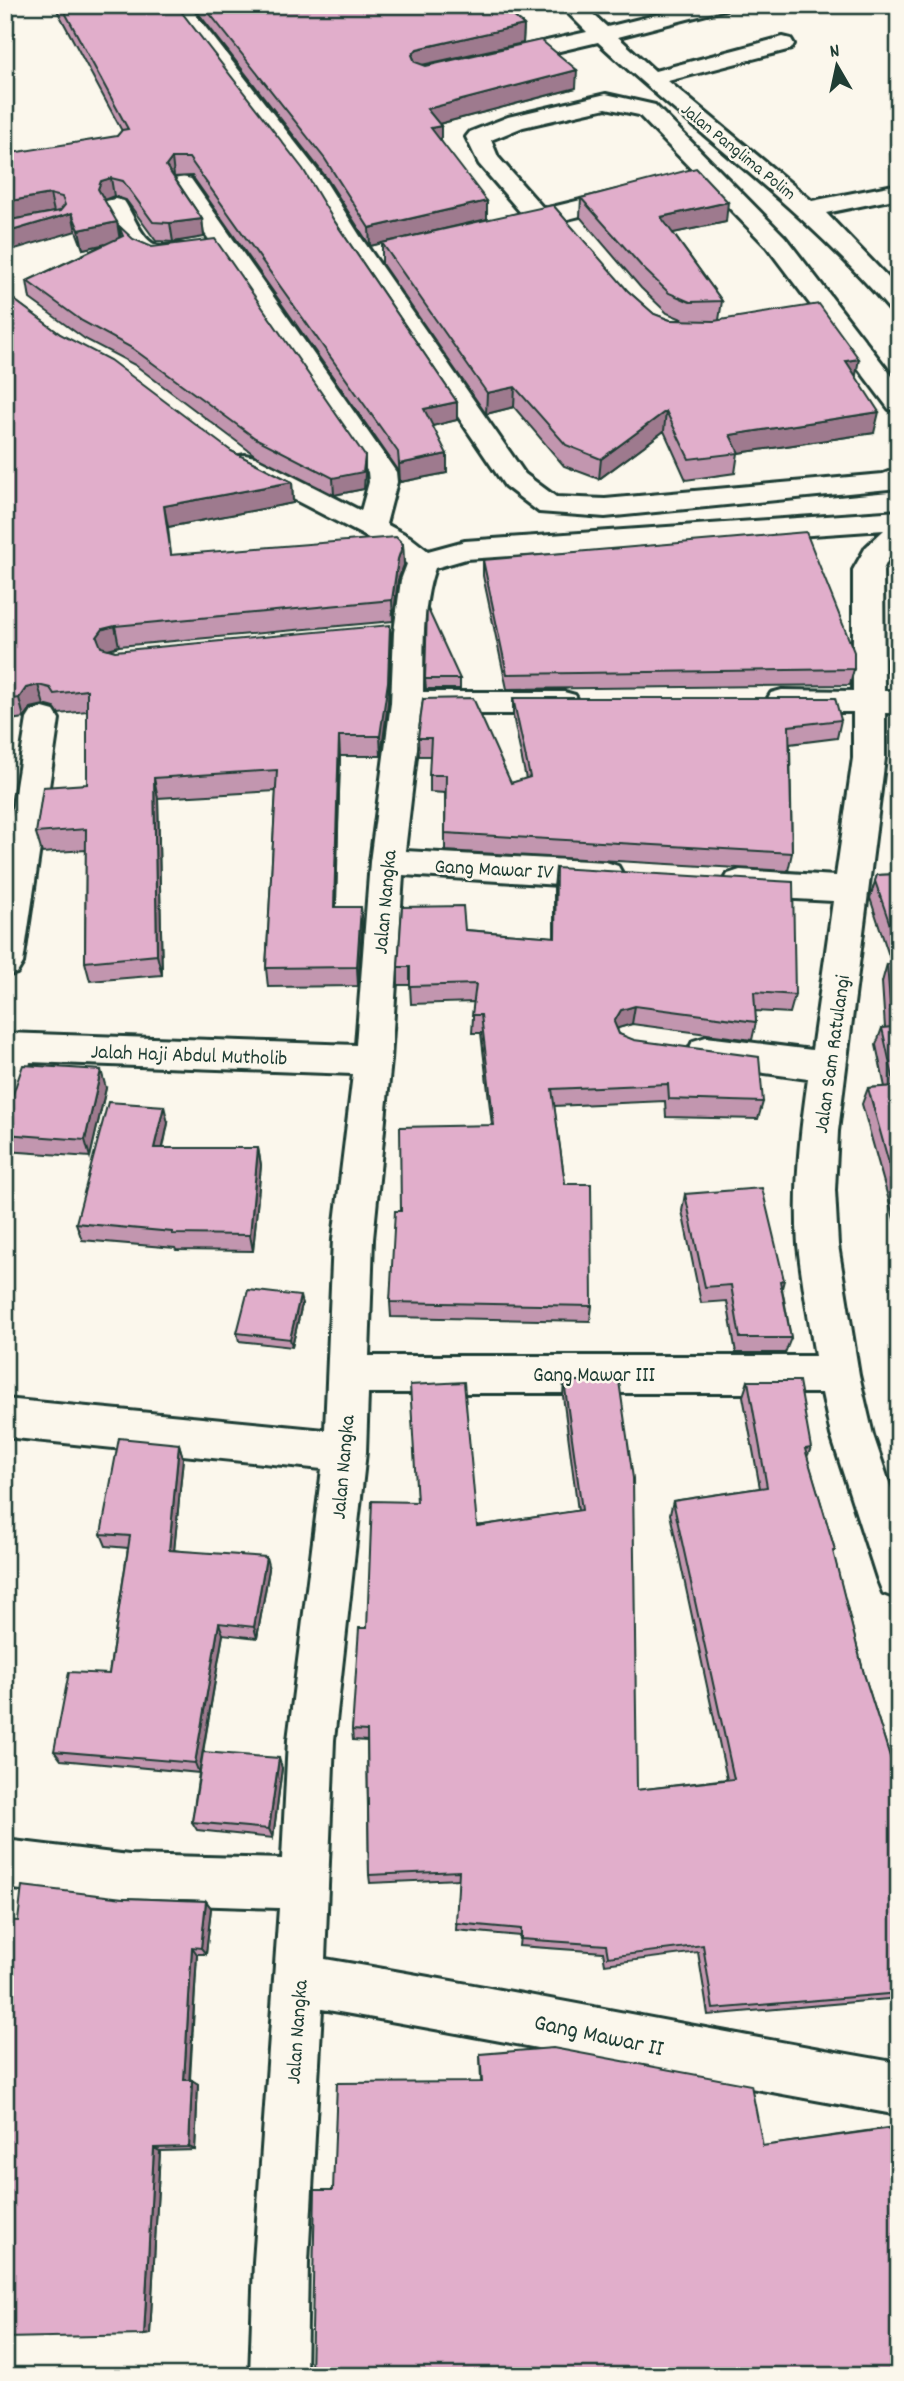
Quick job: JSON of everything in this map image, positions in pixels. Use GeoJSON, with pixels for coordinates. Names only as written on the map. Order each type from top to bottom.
{"type":"FeatureCollection","features":[{"type":"Feature","properties":{"kind":"street"},"geometry":{"type":"LineString","coordinates":[[177,5],[316,184],[375,255],[515,480],[549,506],[606,508],[889,482],[899,477]]}},
{"type":"Feature","properties":{"kind":"street","name":"Jalan Panglima Polim"},"geometry":{"type":"LineString","coordinates":[[570,5],[651,79],[810,209],[877,278],[899,305]]}},
{"type":"Feature","properties":{"kind":"street"},"geometry":{"type":"LineString","coordinates":[[476,63],[603,35],[719,5]]}},
{"type":"Feature","properties":{"kind":"street"},"geometry":{"type":"LineString","coordinates":[[651,79],[783,44]]}},
{"type":"Feature","properties":{"kind":"street"},"geometry":{"type":"LineString","coordinates":[[576,233],[549,216],[487,159],[478,137],[516,121],[606,101],[647,110],[776,242],[899,402]]}},
{"type":"Feature","properties":{"kind":"street"},"geometry":{"type":"LineString","coordinates":[[681,182],[754,163]]}},
{"type":"Feature","properties":{"kind":"street"},"geometry":{"type":"LineString","coordinates":[[183,184],[382,472],[383,482],[370,528]]}},
{"type":"Feature","properties":{"kind":"street"},"geometry":{"type":"LineString","coordinates":[[487,229],[654,189]]}},
{"type":"Feature","properties":{"kind":"street"},"geometry":{"type":"LineString","coordinates":[[810,209],[899,191]]}},
{"type":"Feature","properties":{"kind":"street"},"geometry":{"type":"LineString","coordinates":[[115,206],[139,246],[155,255],[225,244]]}},
{"type":"Feature","properties":{"kind":"street"},"geometry":{"type":"LineString","coordinates":[[803,315],[829,311]]}},
{"type":"Feature","properties":{"kind":"street"},"geometry":{"type":"LineString","coordinates":[[223,447],[245,464],[400,543],[423,562],[465,550],[899,520]]}},
{"type":"Feature","properties":{"kind":"street","name":"Jalan Sam Ratulangi"},"geometry":{"type":"LineString","coordinates":[[899,533],[882,546],[867,570],[884,702],[870,758],[865,881],[829,1067],[819,1131],[816,1190],[818,1245],[838,1375],[852,1435],[888,1512],[899,1578]]}},
{"type":"Feature","properties":{"kind":"street","name":"Jalan Nangka"},"geometry":{"type":"LineString","coordinates":[[278,2376],[281,2262],[305,1884],[311,1740],[345,1452],[353,1239],[373,1060],[387,862],[407,703],[395,633],[423,562]]}},
{"type":"Feature","properties":{"kind":"street"},"geometry":{"type":"LineString","coordinates":[[407,703],[589,702]]}},
{"type":"Feature","properties":{"kind":"street"},"geometry":{"type":"LineString","coordinates":[[757,702],[884,702]]}},
{"type":"Feature","properties":{"kind":"street"},"geometry":{"type":"LineString","coordinates":[[5,963],[43,719]]}},
{"type":"Feature","properties":{"kind":"street","name":"Gang Mawar IV"},"geometry":{"type":"LineString","coordinates":[[387,862],[634,876]]}},
{"type":"Feature","properties":{"kind":"street"},"geometry":{"type":"LineString","coordinates":[[716,881],[865,881]]}},
{"type":"Feature","properties":{"kind":"street"},"geometry":{"type":"LineString","coordinates":[[671,1047],[829,1067]]}},
{"type":"Feature","properties":{"kind":"street"},"geometry":{"type":"LineString","coordinates":[[5,1093],[10,1048]]}},
{"type":"Feature","properties":{"kind":"street","name":"Jalah Haji Abdul Mutholib"},"geometry":{"type":"LineString","coordinates":[[10,1048],[373,1060]]}},
{"type":"Feature","properties":{"kind":"street","name":"Gang Mawar III"},"geometry":{"type":"LineString","coordinates":[[349,1374],[838,1375]]}},
{"type":"Feature","properties":{"kind":"street"},"geometry":{"type":"LineString","coordinates":[[5,1418],[345,1452]]}},
{"type":"Feature","properties":{"kind":"street"},"geometry":{"type":"LineString","coordinates":[[5,1864],[129,1879],[305,1884]]}},
{"type":"Feature","properties":{"kind":"street","name":"Gang Mawar II"},"geometry":{"type":"LineString","coordinates":[[299,1980],[513,2016],[677,2050],[899,2089]]}},
{"type":"Feature","properties":{"kind":"building"},"geometry":{"type":"Polygon","coordinates":[[[61,5],[176,5],[303,169],[333,219],[457,402],[424,409],[447,454],[399,464],[398,452],[189,158],[172,158],[166,166],[202,219],[153,222],[123,181],[111,178],[101,181],[98,189],[117,222],[79,230],[72,213],[5,233],[5,221],[60,211],[65,205],[62,197],[50,194],[5,202],[5,154],[117,136],[122,130],[128,129],[61,5]]]}},
{"type":"Feature","properties":{"kind":"building"},"geometry":{"type":"Polygon","coordinates":[[[203,5],[500,5],[524,25],[417,49],[412,55],[415,62],[426,66],[541,40],[577,70],[427,109],[441,126],[431,128],[487,201],[369,228],[325,159],[203,5]]]}},
{"type":"Feature","properties":{"kind":"building"},"geometry":{"type":"Polygon","coordinates":[[[696,168],[728,202],[661,217],[722,301],[690,302],[669,293],[581,198],[696,168]]]}},
{"type":"Feature","properties":{"kind":"building"},"geometry":{"type":"Polygon","coordinates":[[[553,205],[628,291],[654,314],[670,320],[714,321],[819,304],[859,359],[846,361],[879,412],[730,435],[739,453],[689,459],[666,411],[601,459],[566,445],[515,387],[487,393],[382,243],[553,205]]]}},
{"type":"Feature","properties":{"kind":"building"},"geometry":{"type":"Polygon","coordinates":[[[119,226],[133,239],[152,247],[215,239],[365,456],[363,472],[333,478],[255,438],[132,348],[82,321],[27,281],[123,236],[119,226]]]}},
{"type":"Feature","properties":{"kind":"building"},"geometry":{"type":"Polygon","coordinates":[[[5,293],[60,334],[110,360],[231,451],[292,482],[164,506],[171,555],[396,537],[403,544],[392,600],[115,626],[103,629],[97,637],[101,647],[115,651],[390,625],[388,682],[380,736],[339,736],[334,907],[361,907],[357,967],[266,968],[277,770],[154,778],[157,955],[85,962],[86,829],[36,833],[43,787],[87,784],[87,690],[54,694],[50,688],[38,685],[26,688],[19,698],[5,700],[5,293]]]}},
{"type":"Feature","properties":{"kind":"building"},"geometry":{"type":"Polygon","coordinates":[[[806,532],[854,652],[854,669],[507,674],[483,560],[806,532]]]}},
{"type":"Feature","properties":{"kind":"building"},"geometry":{"type":"Polygon","coordinates":[[[427,607],[460,679],[425,679],[427,607]]]}},
{"type":"Feature","properties":{"kind":"building"},"geometry":{"type":"Polygon","coordinates":[[[473,698],[511,783],[530,777],[513,698],[835,698],[841,720],[789,726],[792,853],[445,833],[446,775],[429,775],[431,738],[418,738],[423,699],[473,698]]]}},
{"type":"Feature","properties":{"kind":"building"},"geometry":{"type":"Polygon","coordinates":[[[556,868],[793,882],[795,995],[754,992],[756,1022],[635,1006],[621,1010],[614,1022],[619,1034],[634,1040],[759,1057],[763,1102],[669,1099],[668,1084],[552,1089],[565,1184],[591,1184],[592,1306],[390,1302],[395,1211],[401,1211],[400,1127],[494,1125],[481,1015],[472,1015],[476,984],[410,986],[410,967],[398,967],[402,907],[463,906],[465,930],[555,937],[556,868]]]}},
{"type":"Feature","properties":{"kind":"building"},"geometry":{"type":"Polygon","coordinates":[[[899,874],[899,951],[875,881],[877,875],[899,874]]]}},
{"type":"Feature","properties":{"kind":"building"},"geometry":{"type":"Polygon","coordinates":[[[887,964],[899,965],[899,1199],[868,1088],[895,1086],[882,1028],[892,1027],[887,964]]]}},
{"type":"Feature","properties":{"kind":"building"},"geometry":{"type":"Polygon","coordinates":[[[23,1065],[101,1070],[85,1140],[5,1134],[5,1117],[23,1065]]]}},
{"type":"Feature","properties":{"kind":"building"},"geometry":{"type":"Polygon","coordinates":[[[108,1102],[164,1106],[154,1148],[258,1148],[250,1235],[172,1234],[76,1223],[108,1102]]]}},
{"type":"Feature","properties":{"kind":"building"},"geometry":{"type":"Polygon","coordinates":[[[762,1188],[784,1280],[780,1281],[791,1338],[740,1338],[731,1285],[705,1287],[685,1194],[762,1188]]]}},
{"type":"Feature","properties":{"kind":"building"},"geometry":{"type":"Polygon","coordinates":[[[248,1290],[300,1296],[290,1339],[237,1333],[248,1290]]]}},
{"type":"Feature","properties":{"kind":"building"},"geometry":{"type":"Polygon","coordinates":[[[564,1381],[619,1381],[633,1478],[637,1790],[734,1779],[673,1501],[767,1487],[748,1381],[799,1381],[811,1448],[805,1449],[835,1550],[833,1551],[864,1674],[897,1779],[892,1779],[899,1805],[899,1993],[713,2009],[703,1945],[608,1957],[606,1945],[521,1939],[521,1929],[456,1923],[459,1871],[369,1875],[367,1731],[352,1730],[359,1628],[367,1628],[372,1501],[417,1502],[410,1385],[464,1382],[477,1526],[582,1510],[564,1381]]]}},
{"type":"Feature","properties":{"kind":"building"},"geometry":{"type":"Polygon","coordinates":[[[119,1438],[179,1444],[169,1550],[266,1557],[254,1627],[219,1623],[195,1763],[54,1751],[69,1672],[109,1674],[130,1536],[101,1534],[119,1438]]]}},
{"type":"Feature","properties":{"kind":"building"},"geometry":{"type":"Polygon","coordinates":[[[203,1752],[279,1758],[269,1829],[192,1822],[203,1752]]]}},
{"type":"Feature","properties":{"kind":"building"},"geometry":{"type":"Polygon","coordinates":[[[22,1886],[123,1898],[206,1901],[201,1948],[192,1947],[184,2080],[192,2080],[189,2147],[154,2148],[144,2335],[5,2338],[5,1920],[18,1921],[22,1886]]]}},
{"type":"Feature","properties":{"kind":"building"},"geometry":{"type":"Polygon","coordinates":[[[553,2048],[751,2085],[763,2146],[899,2127],[899,2376],[311,2376],[315,2190],[333,2190],[337,2083],[482,2082],[480,2054],[553,2048]]]}}]}
